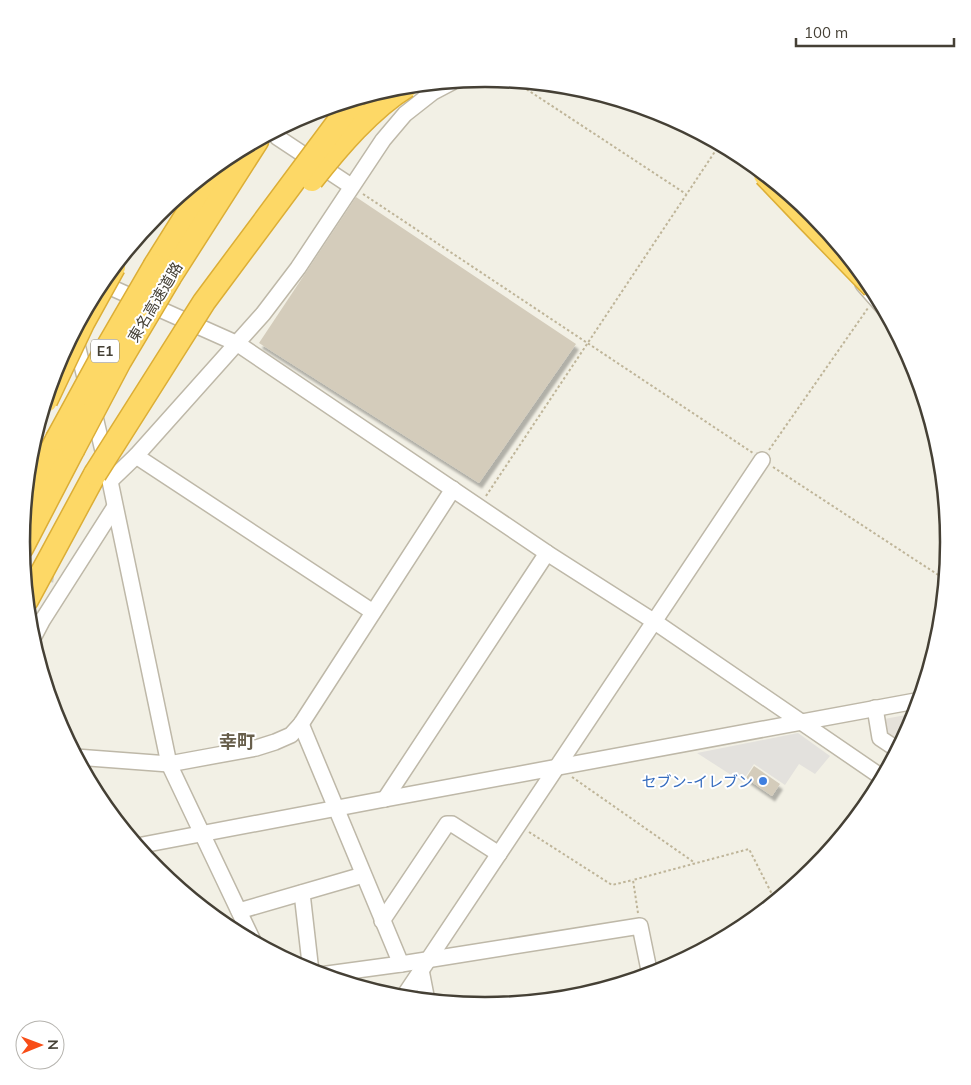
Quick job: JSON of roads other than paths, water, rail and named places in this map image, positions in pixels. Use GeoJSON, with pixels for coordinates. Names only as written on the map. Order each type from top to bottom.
{"type":"FeatureCollection","features":[{"type":"Feature","properties":{"kind":"highway"},"geometry":{"type":"LineString","coordinates":[[158,372],[326,163],[376,110],[393,97]]}},
{"type":"Feature","properties":{"kind":"highway"},"geometry":{"type":"LineString","coordinates":[[33,590],[102,477],[158,372],[204,302],[348,109]]}},
{"type":"Feature","properties":{"kind":"highway","name":"東名高速道路"},"geometry":{"type":"LineString","coordinates":[[31,527],[105,351],[162,271],[261,146]]}},
{"type":"Feature","properties":{"kind":"highway","name":"東名高速道路"},"geometry":{"type":"LineString","coordinates":[[162,271],[210,179]]}},
{"type":"Feature","properties":{"kind":"highway"},"geometry":{"type":"LineString","coordinates":[[808,220],[831,246]]}},
{"type":"Feature","properties":{"kind":"highway","name":"東名高速道路"},"geometry":{"type":"LineString","coordinates":[[33,488],[65,444]]}},
{"type":"Feature","properties":{"kind":"street"},"geometry":{"type":"LineString","coordinates":[[102,477],[136,456],[238,344],[298,268],[382,140],[405,114],[437,90]]}},
{"type":"Feature","properties":{"kind":"street"},"geometry":{"type":"LineString","coordinates":[[271,141],[351,186]]}},
{"type":"Feature","properties":{"kind":"street"},"geometry":{"type":"LineString","coordinates":[[109,286],[238,344],[547,553],[655,622],[877,774]]}},
{"type":"Feature","properties":{"kind":"street"},"geometry":{"type":"LineString","coordinates":[[76,343],[102,477],[114,508],[168,764],[248,931]]}},
{"type":"Feature","properties":{"kind":"street"},"geometry":{"type":"LineString","coordinates":[[136,456],[372,612]]}},
{"type":"Feature","properties":{"kind":"street"},"geometry":{"type":"LineString","coordinates":[[407,991],[762,460]]}},
{"type":"Feature","properties":{"kind":"street"},"geometry":{"type":"LineString","coordinates":[[84,758],[168,764],[266,745],[291,735],[301,724],[453,489]]}},
{"type":"Feature","properties":{"kind":"street"},"geometry":{"type":"LineString","coordinates":[[38,628],[62,576],[114,508]]}},
{"type":"Feature","properties":{"kind":"street"},"geometry":{"type":"LineString","coordinates":[[385,799],[547,553]]}},
{"type":"Feature","properties":{"kind":"street"},"geometry":{"type":"LineString","coordinates":[[144,845],[557,766],[912,702]]}},
{"type":"Feature","properties":{"kind":"street"},"geometry":{"type":"LineString","coordinates":[[875,708],[880,738],[893,746]]}},
{"type":"Feature","properties":{"kind":"street"},"geometry":{"type":"LineString","coordinates":[[301,724],[401,964]]}},
{"type":"Feature","properties":{"kind":"street"},"geometry":{"type":"LineString","coordinates":[[382,921],[447,824],[452,824],[500,854]]}},
{"type":"Feature","properties":{"kind":"street"},"geometry":{"type":"LineString","coordinates":[[239,911],[363,875]]}},
{"type":"Feature","properties":{"kind":"street"},"geometry":{"type":"LineString","coordinates":[[302,893],[310,963]]}},
{"type":"Feature","properties":{"kind":"street"},"geometry":{"type":"LineString","coordinates":[[336,973],[401,964],[425,965],[640,926],[648,968]]}},
{"type":"Feature","properties":{"kind":"street"},"geometry":{"type":"LineString","coordinates":[[425,965],[427,994]]}},
{"type":"Feature","properties":{"kind":"tunnel"},"geometry":{"type":"LineString","coordinates":[[31,573],[54,575]]}},
{"type":"Feature","properties":{"kind":"place","name":"セブン-イレブン"},"geometry":{"type":"Point","coordinates":[763,781]}},
{"type":"Feature","properties":{"kind":"district","name":"幸町"},"geometry":{"type":"Point","coordinates":[237,741]}}]}
